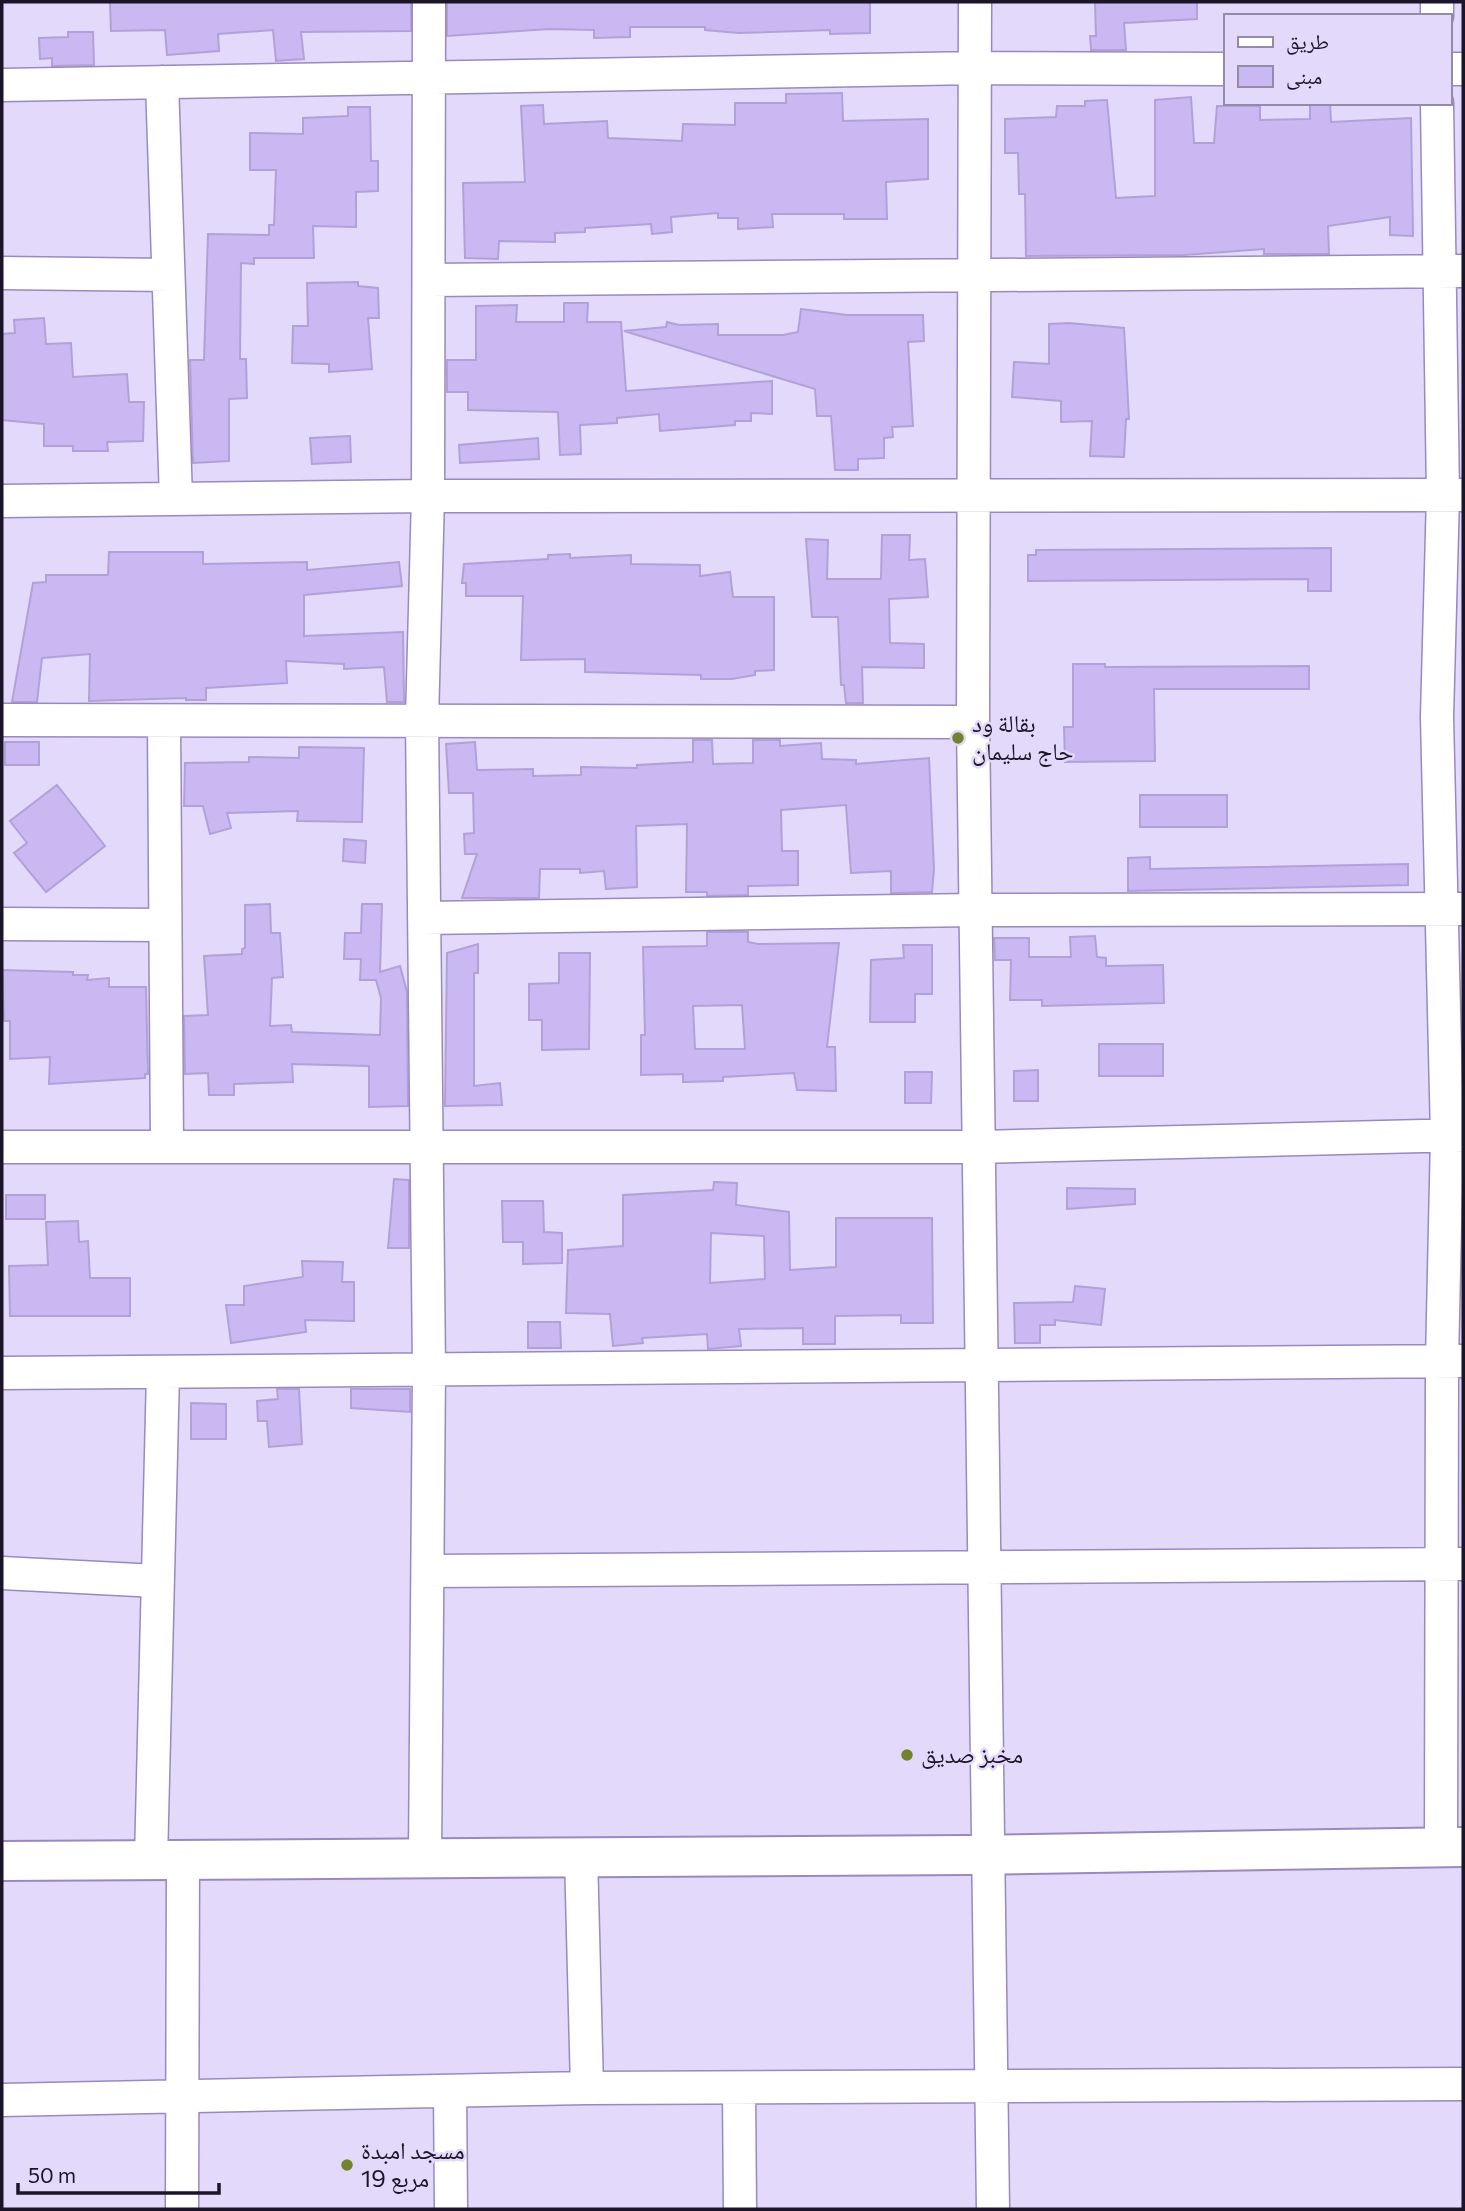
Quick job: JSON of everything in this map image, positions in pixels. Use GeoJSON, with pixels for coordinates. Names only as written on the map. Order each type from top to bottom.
{"type":"FeatureCollection","features":[{"type":"Feature","properties":{"kind":"street"},"geometry":{"type":"LineString","coordinates":[[425,1857],[429,1369],[422,720],[428,496],[429,2]]}},
{"type":"Feature","properties":{"kind":"street"},"geometry":{"type":"LineString","coordinates":[[975,2],[977,274],[973,722],[993,2209]]}},
{"type":"Feature","properties":{"kind":"street"},"geometry":{"type":"LineString","coordinates":[[2,85],[976,68],[1224,69]]}},
{"type":"Feature","properties":{"kind":"street"},"geometry":{"type":"LineString","coordinates":[[162,82],[176,499]]}},
{"type":"Feature","properties":{"kind":"street"},"geometry":{"type":"LineString","coordinates":[[2,1861],[580,1855],[988,1855],[1452,1847],[1455,1135],[1450,717],[1453,495],[1451,271],[1437,105]]}},
{"type":"Feature","properties":{"kind":"street"},"geometry":{"type":"LineString","coordinates":[[429,280],[1451,271]]}},
{"type":"Feature","properties":{"kind":"street"},"geometry":{"type":"LineString","coordinates":[[2,273],[168,275]]}},
{"type":"Feature","properties":{"kind":"street"},"geometry":{"type":"LineString","coordinates":[[2,502],[428,496],[1453,495]]}},
{"type":"Feature","properties":{"kind":"street"},"geometry":{"type":"LineString","coordinates":[[2,720],[973,722]]}},
{"type":"Feature","properties":{"kind":"street"},"geometry":{"type":"LineString","coordinates":[[164,721],[167,1146]]}},
{"type":"Feature","properties":{"kind":"street"},"geometry":{"type":"LineString","coordinates":[[424,919],[975,910],[1451,909]]}},
{"type":"Feature","properties":{"kind":"street"},"geometry":{"type":"LineString","coordinates":[[2,924],[164,925]]}},
{"type":"Feature","properties":{"kind":"street"},"geometry":{"type":"LineString","coordinates":[[2,1147],[979,1147],[1455,1135]]}},
{"type":"Feature","properties":{"kind":"street"},"geometry":{"type":"LineString","coordinates":[[2,1373],[1452,1361]]}},
{"type":"Feature","properties":{"kind":"street"},"geometry":{"type":"LineString","coordinates":[[163,1373],[157,1581],[167,1860],[181,2097],[182,2209]]}},
{"type":"Feature","properties":{"kind":"street"},"geometry":{"type":"LineString","coordinates":[[428,1571],[1452,1564]]}},
{"type":"Feature","properties":{"kind":"street"},"geometry":{"type":"LineString","coordinates":[[2,1573],[157,1581]]}},
{"type":"Feature","properties":{"kind":"street"},"geometry":{"type":"LineString","coordinates":[[580,1855],[587,2088]]}},
{"type":"Feature","properties":{"kind":"street"},"geometry":{"type":"LineString","coordinates":[[2,2100],[587,2088],[739,2090],[993,2085],[1463,2084]]}},
{"type":"Feature","properties":{"kind":"street"},"geometry":{"type":"LineString","coordinates":[[739,2090],[740,2209]]}},
{"type":"Feature","properties":{"kind":"street"},"geometry":{"type":"LineString","coordinates":[[450,2091],[451,2209]]}},
{"type":"Feature","properties":{"kind":"building"},"geometry":{"type":"Polygon","coordinates":[[[110,2],[411,2],[411,31],[301,32],[304,59],[276,61],[273,30],[218,34],[219,51],[167,55],[165,30],[111,31],[110,2]]]}},
{"type":"Feature","properties":{"kind":"building"},"geometry":{"type":"Polygon","coordinates":[[[447,2],[870,2],[870,33],[830,34],[830,30],[739,33],[705,30],[705,27],[630,27],[630,37],[594,38],[594,30],[549,29],[447,36],[447,2]]]}},
{"type":"Feature","properties":{"kind":"building"},"geometry":{"type":"Polygon","coordinates":[[[1095,2],[1197,2],[1197,19],[1124,23],[1126,50],[1091,50],[1090,36],[1096,36],[1095,2]]]}},
{"type":"Feature","properties":{"kind":"building"},"geometry":{"type":"Polygon","coordinates":[[[68,32],[93,32],[94,65],[52,66],[52,58],[40,59],[39,38],[68,37],[68,32]]]}},
{"type":"Feature","properties":{"kind":"building"},"geometry":{"type":"Polygon","coordinates":[[[842,93],[843,121],[928,119],[928,179],[886,182],[887,219],[844,219],[844,214],[772,214],[773,227],[738,229],[738,218],[718,218],[718,213],[671,217],[672,232],[652,234],[651,224],[585,228],[585,232],[555,233],[555,242],[499,241],[498,259],[465,258],[463,183],[525,182],[521,106],[543,105],[544,124],[607,121],[608,138],[682,141],[683,124],[735,125],[735,103],[786,103],[786,94],[842,93]]]}},
{"type":"Feature","properties":{"kind":"building"},"geometry":{"type":"Polygon","coordinates":[[[1191,97],[1194,143],[1214,143],[1217,106],[1260,106],[1260,120],[1310,119],[1310,105],[1330,105],[1331,122],[1411,118],[1413,236],[1390,235],[1390,217],[1328,226],[1329,254],[1264,254],[1264,249],[1184,255],[1026,256],[1025,194],[1019,194],[1018,153],[1005,153],[1005,119],[1056,117],[1057,106],[1085,106],[1085,101],[1107,100],[1116,198],[1155,196],[1155,100],[1191,97]]]}},
{"type":"Feature","properties":{"kind":"building"},"geometry":{"type":"Polygon","coordinates":[[[348,107],[370,107],[371,161],[378,161],[378,191],[356,192],[356,227],[313,226],[314,258],[254,258],[254,264],[241,263],[240,359],[246,359],[247,398],[229,399],[229,461],[193,463],[190,360],[204,360],[208,234],[269,235],[269,225],[274,225],[276,170],[250,170],[250,133],[303,134],[303,118],[348,116],[348,107]]]}},
{"type":"Feature","properties":{"kind":"building"},"geometry":{"type":"Polygon","coordinates":[[[358,282],[358,286],[378,288],[379,318],[368,318],[372,369],[329,372],[329,364],[292,363],[293,326],[308,326],[307,283],[358,282]]]}},
{"type":"Feature","properties":{"kind":"building"},"geometry":{"type":"Polygon","coordinates":[[[564,303],[588,303],[587,322],[621,322],[626,391],[772,381],[772,414],[751,413],[751,421],[735,421],[735,425],[660,431],[659,414],[617,418],[617,423],[580,425],[581,454],[560,455],[558,412],[468,410],[468,392],[447,392],[447,360],[476,360],[476,306],[517,305],[516,322],[564,322],[564,303]]]}},
{"type":"Feature","properties":{"kind":"building"},"geometry":{"type":"Polygon","coordinates":[[[801,309],[847,315],[923,315],[924,341],[908,342],[913,426],[892,427],[893,437],[884,438],[884,458],[858,459],[858,470],[835,470],[831,416],[817,416],[815,389],[624,331],[666,327],[667,322],[679,325],[718,324],[718,335],[783,335],[798,332],[801,309]]]}},
{"type":"Feature","properties":{"kind":"building"},"geometry":{"type":"Polygon","coordinates":[[[44,318],[46,344],[71,343],[73,377],[127,374],[129,402],[144,402],[143,441],[107,442],[108,451],[73,451],[73,446],[44,446],[44,424],[2,420],[2,334],[15,333],[14,320],[44,318]]]}},
{"type":"Feature","properties":{"kind":"building"},"geometry":{"type":"Polygon","coordinates":[[[1049,324],[1124,328],[1129,419],[1126,419],[1124,457],[1090,456],[1092,421],[1061,422],[1061,401],[1012,397],[1014,362],[1049,364],[1049,324]]]}},
{"type":"Feature","properties":{"kind":"building"},"geometry":{"type":"Polygon","coordinates":[[[350,436],[351,462],[312,464],[310,438],[350,436]]]}},
{"type":"Feature","properties":{"kind":"building"},"geometry":{"type":"Polygon","coordinates":[[[538,438],[539,459],[460,463],[459,445],[538,438]]]}},
{"type":"Feature","properties":{"kind":"building"},"geometry":{"type":"Polygon","coordinates":[[[882,535],[910,535],[909,560],[925,559],[928,597],[889,599],[890,643],[924,644],[924,668],[862,667],[863,703],[846,703],[844,685],[841,685],[838,617],[812,617],[806,539],[828,540],[827,579],[881,579],[882,535]]]}},
{"type":"Feature","properties":{"kind":"building"},"geometry":{"type":"Polygon","coordinates":[[[1331,548],[1331,591],[1308,591],[1308,579],[1028,581],[1028,555],[1036,555],[1036,550],[1331,548]]]}},
{"type":"Feature","properties":{"kind":"building"},"geometry":{"type":"Polygon","coordinates":[[[109,552],[203,552],[203,564],[307,562],[307,570],[399,562],[402,586],[304,595],[304,636],[403,632],[404,702],[387,702],[384,667],[344,669],[344,664],[286,661],[287,683],[206,688],[206,700],[186,698],[89,701],[90,654],[42,658],[37,702],[12,702],[33,583],[46,582],[46,575],[108,575],[109,552]]]}},
{"type":"Feature","properties":{"kind":"building"},"geometry":{"type":"Polygon","coordinates":[[[570,554],[570,558],[631,555],[631,564],[700,565],[700,576],[730,572],[733,597],[774,597],[774,670],[755,671],[755,675],[732,679],[701,679],[701,675],[585,672],[585,659],[521,660],[523,596],[466,596],[466,583],[462,583],[464,564],[548,559],[548,555],[570,554]]]}},
{"type":"Feature","properties":{"kind":"building"},"geometry":{"type":"Polygon","coordinates":[[[1073,664],[1105,664],[1105,667],[1309,666],[1309,689],[1154,689],[1155,761],[1065,762],[1064,727],[1073,727],[1073,664]]]}},
{"type":"Feature","properties":{"kind":"building"},"geometry":{"type":"Polygon","coordinates":[[[693,740],[712,740],[713,764],[753,763],[753,740],[780,740],[780,746],[821,743],[822,759],[856,760],[856,764],[929,758],[934,869],[932,892],[891,893],[891,871],[851,873],[846,805],[781,810],[782,851],[798,851],[798,885],[748,886],[748,895],[707,896],[707,892],[686,892],[687,824],[636,826],[637,887],[606,889],[604,871],[580,873],[580,869],[540,869],[539,898],[462,898],[477,854],[465,854],[464,834],[474,833],[473,793],[449,793],[446,744],[475,742],[477,770],[533,769],[533,776],[581,775],[581,767],[637,768],[637,765],[693,762],[693,740]]]}},
{"type":"Feature","properties":{"kind":"building"},"geometry":{"type":"Polygon","coordinates":[[[5,742],[39,742],[39,765],[5,765],[5,742]]]}},
{"type":"Feature","properties":{"kind":"building"},"geometry":{"type":"Polygon","coordinates":[[[299,747],[364,748],[362,822],[297,821],[298,811],[227,813],[231,828],[210,834],[203,806],[184,806],[185,763],[249,762],[249,757],[299,758],[299,747]]]}},
{"type":"Feature","properties":{"kind":"building"},"geometry":{"type":"Polygon","coordinates":[[[57,785],[105,846],[46,892],[14,853],[27,843],[10,821],[57,785]]]}},
{"type":"Feature","properties":{"kind":"building"},"geometry":{"type":"Polygon","coordinates":[[[1140,795],[1227,795],[1227,827],[1140,827],[1140,795]]]}},
{"type":"Feature","properties":{"kind":"building"},"geometry":{"type":"Polygon","coordinates":[[[344,839],[366,841],[365,863],[343,861],[344,839]]]}},
{"type":"Feature","properties":{"kind":"building"},"geometry":{"type":"Polygon","coordinates":[[[1150,857],[1150,869],[1408,864],[1408,885],[1128,891],[1128,858],[1150,857]]]}},
{"type":"Feature","properties":{"kind":"building"},"geometry":{"type":"Polygon","coordinates":[[[270,904],[271,933],[280,933],[283,977],[272,978],[270,1026],[291,1025],[292,1032],[380,1035],[381,998],[376,980],[360,980],[361,959],[344,959],[345,933],[361,933],[362,904],[382,904],[380,972],[400,966],[407,992],[408,1106],[369,1107],[369,1066],[292,1064],[293,1082],[234,1084],[234,1095],[209,1095],[208,1073],[185,1074],[184,1016],[208,1015],[204,956],[242,954],[242,949],[245,948],[245,905],[270,904]]]}},
{"type":"Feature","properties":{"kind":"building"},"geometry":{"type":"Polygon","coordinates":[[[707,932],[748,932],[748,942],[758,944],[839,943],[827,1047],[835,1047],[836,1091],[797,1090],[794,1073],[723,1077],[723,1081],[683,1082],[683,1074],[641,1075],[641,1035],[645,1035],[643,947],[707,946],[707,932]],[[742,1005],[693,1006],[695,1049],[745,1049],[742,1005]]]}},
{"type":"Feature","properties":{"kind":"building"},"geometry":{"type":"Polygon","coordinates":[[[1095,936],[1097,957],[1106,958],[1106,966],[1163,965],[1164,1003],[1042,1006],[1042,1000],[1010,1000],[1011,960],[995,960],[994,938],[1029,938],[1029,957],[1071,957],[1070,937],[1095,936]]]}},
{"type":"Feature","properties":{"kind":"building"},"geometry":{"type":"Polygon","coordinates":[[[478,944],[478,973],[474,973],[474,1086],[500,1083],[502,1105],[445,1106],[447,953],[478,944]]]}},
{"type":"Feature","properties":{"kind":"building"},"geometry":{"type":"Polygon","coordinates":[[[903,945],[932,945],[932,994],[915,994],[915,1022],[870,1022],[871,960],[904,958],[903,945]]]}},
{"type":"Feature","properties":{"kind":"building"},"geometry":{"type":"Polygon","coordinates":[[[559,953],[590,953],[589,1049],[542,1050],[542,1020],[529,1020],[529,984],[559,983],[559,953]]]}},
{"type":"Feature","properties":{"kind":"building"},"geometry":{"type":"Polygon","coordinates":[[[2,970],[73,972],[73,975],[88,975],[87,980],[109,978],[109,987],[146,987],[148,1074],[145,1074],[145,1078],[49,1084],[50,1057],[10,1059],[10,1021],[4,1021],[2,970]]]}},
{"type":"Feature","properties":{"kind":"building"},"geometry":{"type":"Polygon","coordinates":[[[1099,1044],[1163,1044],[1163,1076],[1099,1076],[1099,1044]]]}},
{"type":"Feature","properties":{"kind":"building"},"geometry":{"type":"Polygon","coordinates":[[[1038,1070],[1038,1101],[1014,1101],[1014,1071],[1038,1070]]]}},
{"type":"Feature","properties":{"kind":"building"},"geometry":{"type":"Polygon","coordinates":[[[905,1072],[932,1072],[931,1103],[905,1103],[905,1072]]]}},
{"type":"Feature","properties":{"kind":"building"},"geometry":{"type":"Polygon","coordinates":[[[394,1179],[409,1180],[409,1248],[388,1248],[394,1179]]]}},
{"type":"Feature","properties":{"kind":"building"},"geometry":{"type":"Polygon","coordinates":[[[714,1182],[737,1183],[736,1205],[789,1212],[790,1270],[836,1267],[836,1218],[932,1218],[933,1323],[901,1323],[901,1315],[835,1316],[835,1344],[803,1344],[803,1328],[739,1329],[741,1346],[708,1349],[707,1334],[642,1338],[643,1343],[613,1346],[610,1314],[566,1313],[568,1250],[623,1246],[623,1195],[713,1190],[714,1182]],[[711,1233],[710,1283],[765,1279],[764,1236],[711,1233]]]}},
{"type":"Feature","properties":{"kind":"building"},"geometry":{"type":"Polygon","coordinates":[[[1067,1188],[1135,1189],[1135,1204],[1067,1209],[1067,1188]]]}},
{"type":"Feature","properties":{"kind":"building"},"geometry":{"type":"Polygon","coordinates":[[[6,1195],[45,1195],[45,1219],[6,1219],[6,1195]]]}},
{"type":"Feature","properties":{"kind":"building"},"geometry":{"type":"Polygon","coordinates":[[[502,1201],[543,1201],[544,1232],[562,1233],[562,1263],[523,1264],[523,1242],[503,1242],[502,1201]]]}},
{"type":"Feature","properties":{"kind":"building"},"geometry":{"type":"Polygon","coordinates":[[[78,1221],[79,1242],[88,1241],[90,1278],[130,1278],[130,1316],[10,1316],[9,1266],[48,1265],[46,1222],[78,1221]]]}},
{"type":"Feature","properties":{"kind":"building"},"geometry":{"type":"Polygon","coordinates":[[[302,1261],[343,1262],[342,1282],[354,1282],[354,1321],[305,1320],[306,1332],[231,1343],[226,1305],[244,1305],[244,1286],[303,1277],[302,1261]]]}},
{"type":"Feature","properties":{"kind":"building"},"geometry":{"type":"Polygon","coordinates":[[[1075,1286],[1105,1289],[1101,1325],[1055,1320],[1055,1325],[1040,1325],[1040,1343],[1015,1343],[1014,1303],[1073,1302],[1075,1286]]]}},
{"type":"Feature","properties":{"kind":"building"},"geometry":{"type":"Polygon","coordinates":[[[528,1322],[560,1322],[561,1348],[528,1348],[528,1322]]]}},
{"type":"Feature","properties":{"kind":"building"},"geometry":{"type":"Polygon","coordinates":[[[277,1389],[299,1389],[302,1444],[269,1447],[267,1421],[258,1421],[257,1401],[278,1399],[277,1389]]]}},
{"type":"Feature","properties":{"kind":"building"},"geometry":{"type":"Polygon","coordinates":[[[351,1389],[410,1389],[410,1412],[351,1408],[351,1389]]]}},
{"type":"Feature","properties":{"kind":"building"},"geometry":{"type":"Polygon","coordinates":[[[191,1403],[226,1404],[226,1439],[191,1439],[191,1403]]]}},
{"type":"Feature","properties":{"kind":"place","name":"بقالة ود حاج سليمان"},"geometry":{"type":"Point","coordinates":[958,738]}},
{"type":"Feature","properties":{"kind":"place","name":"مخبز صديق"},"geometry":{"type":"Point","coordinates":[907,1755]}},
{"type":"Feature","properties":{"kind":"place","name":"مسجد امبدة مربع 19"},"geometry":{"type":"Point","coordinates":[347,2165]}}]}
